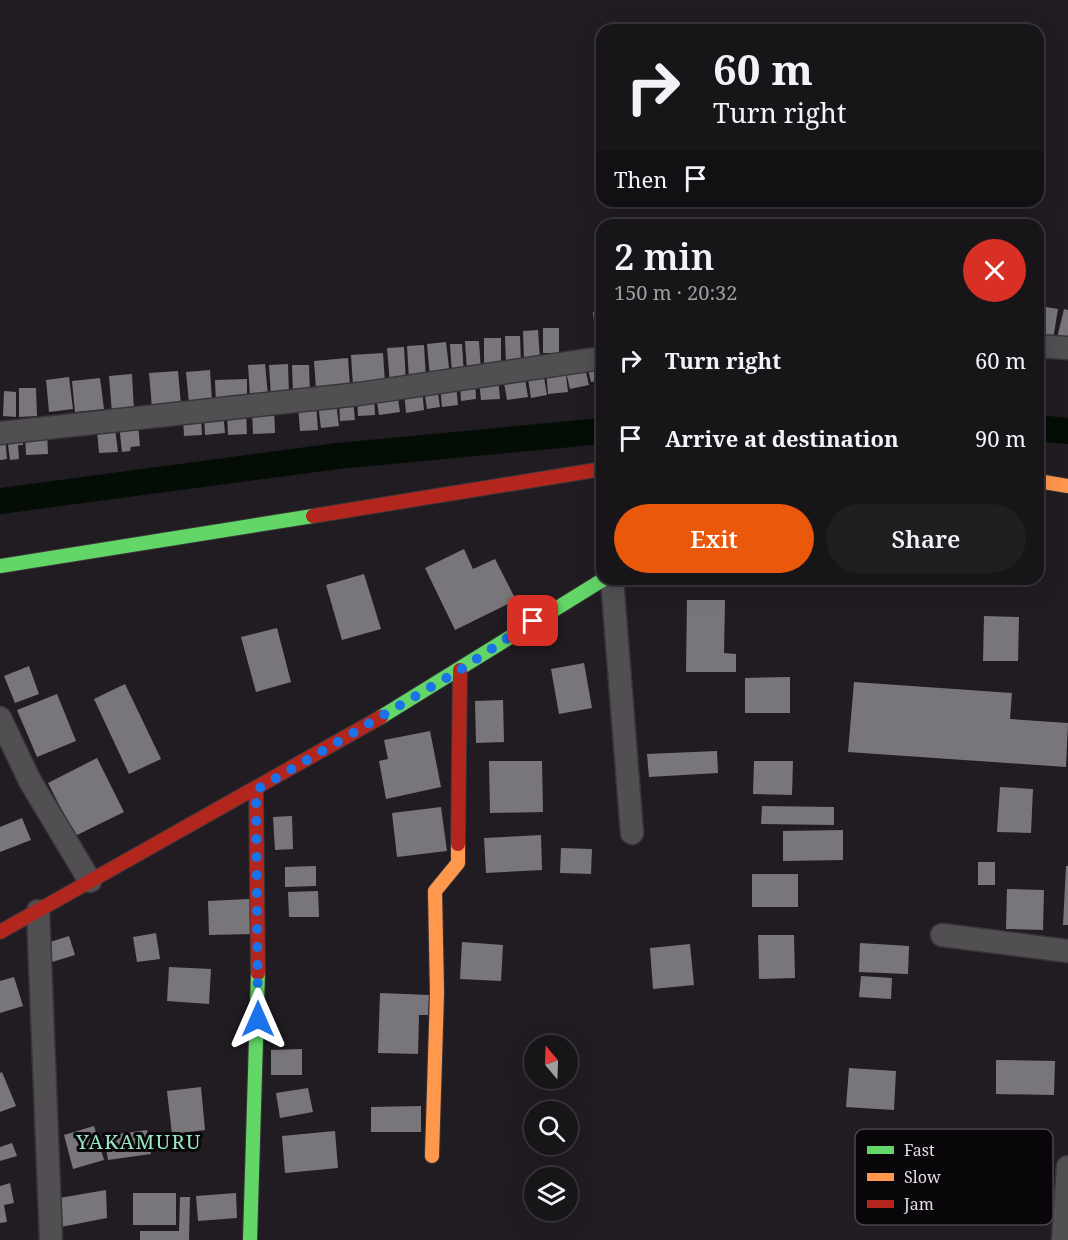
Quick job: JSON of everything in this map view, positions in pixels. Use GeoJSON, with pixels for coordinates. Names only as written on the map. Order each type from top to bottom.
{"type":"FeatureCollection","features":[{"type":"Feature","properties":{"kind":"street"},"geometry":{"type":"LineString","coordinates":[[1044,346],[1068,348]]}},
{"type":"Feature","properties":{"kind":"street"},"geometry":{"type":"LineString","coordinates":[[0,433],[359,394],[596,359]]}},
{"type":"Feature","properties":{"kind":"street"},"geometry":{"type":"LineString","coordinates":[[0,566],[596,470]]}},
{"type":"Feature","properties":{"kind":"street"},"geometry":{"type":"LineString","coordinates":[[1044,482],[1068,486]]}},
{"type":"Feature","properties":{"kind":"street"},"geometry":{"type":"LineString","coordinates":[[0,932],[256,790],[460,670],[533,621],[596,583]]}},
{"type":"Feature","properties":{"kind":"street"},"geometry":{"type":"LineString","coordinates":[[612,585],[632,833]]}},
{"type":"Feature","properties":{"kind":"street"},"geometry":{"type":"LineString","coordinates":[[432,1156],[437,993],[435,891],[458,863],[460,670]]}},
{"type":"Feature","properties":{"kind":"street"},"geometry":{"type":"LineString","coordinates":[[0,718],[30,781],[90,881]]}},
{"type":"Feature","properties":{"kind":"street"},"geometry":{"type":"LineString","coordinates":[[250,1240],[258,1019],[256,790]]}},
{"type":"Feature","properties":{"kind":"street"},"geometry":{"type":"LineString","coordinates":[[38,910],[51,1240]]}},
{"type":"Feature","properties":{"kind":"street"},"geometry":{"type":"LineString","coordinates":[[942,935],[1068,951]]}},
{"type":"Feature","properties":{"kind":"street"},"geometry":{"type":"LineString","coordinates":[[1063,1240],[1068,1167]]}},
{"type":"Feature","properties":{"kind":"building"},"geometry":{"type":"Polygon","coordinates":[[[1046,307],[1058,309],[1053,339],[1044,338],[1046,307]]]}},
{"type":"Feature","properties":{"kind":"building"},"geometry":{"type":"Polygon","coordinates":[[[1064,309],[1068,310],[1068,341],[1057,338],[1064,309]]]}},
{"type":"Feature","properties":{"kind":"building"},"geometry":{"type":"Polygon","coordinates":[[[593,312],[596,312],[596,338],[593,312]]]}},
{"type":"Feature","properties":{"kind":"building"},"geometry":{"type":"Polygon","coordinates":[[[543,328],[559,328],[559,353],[543,353],[543,328]]]}},
{"type":"Feature","properties":{"kind":"building"},"geometry":{"type":"Polygon","coordinates":[[[538,330],[540,359],[524,360],[523,331],[538,330]]]}},
{"type":"Feature","properties":{"kind":"building"},"geometry":{"type":"Polygon","coordinates":[[[505,336],[520,336],[521,365],[506,365],[505,336]]]}},
{"type":"Feature","properties":{"kind":"building"},"geometry":{"type":"Polygon","coordinates":[[[484,338],[501,338],[501,368],[484,368],[484,338]]]}},
{"type":"Feature","properties":{"kind":"building"},"geometry":{"type":"Polygon","coordinates":[[[465,341],[479,341],[481,371],[467,372],[465,341]]]}},
{"type":"Feature","properties":{"kind":"building"},"geometry":{"type":"Polygon","coordinates":[[[446,342],[450,376],[430,378],[427,344],[446,342]]]}},
{"type":"Feature","properties":{"kind":"building"},"geometry":{"type":"Polygon","coordinates":[[[450,344],[462,344],[464,374],[452,375],[450,344]]]}},
{"type":"Feature","properties":{"kind":"building"},"geometry":{"type":"Polygon","coordinates":[[[424,345],[426,379],[409,380],[407,346],[424,345]]]}},
{"type":"Feature","properties":{"kind":"building"},"geometry":{"type":"Polygon","coordinates":[[[404,347],[406,382],[390,384],[387,348],[404,347]]]}},
{"type":"Feature","properties":{"kind":"building"},"geometry":{"type":"Polygon","coordinates":[[[383,353],[385,384],[353,386],[351,355],[383,353]]]}},
{"type":"Feature","properties":{"kind":"building"},"geometry":{"type":"Polygon","coordinates":[[[348,358],[350,387],[316,389],[314,361],[348,358]]]}},
{"type":"Feature","properties":{"kind":"building"},"geometry":{"type":"Polygon","coordinates":[[[596,363],[596,381],[591,382],[587,365],[596,363]]]}},
{"type":"Feature","properties":{"kind":"building"},"geometry":{"type":"Polygon","coordinates":[[[265,364],[268,396],[250,397],[248,365],[265,364]]]}},
{"type":"Feature","properties":{"kind":"building"},"geometry":{"type":"Polygon","coordinates":[[[288,364],[289,395],[271,396],[269,365],[288,364]]]}},
{"type":"Feature","properties":{"kind":"building"},"geometry":{"type":"Polygon","coordinates":[[[584,364],[589,385],[570,389],[565,368],[584,364]]]}},
{"type":"Feature","properties":{"kind":"building"},"geometry":{"type":"Polygon","coordinates":[[[292,365],[309,365],[310,395],[293,395],[292,365]]]}},
{"type":"Feature","properties":{"kind":"building"},"geometry":{"type":"Polygon","coordinates":[[[565,368],[568,392],[548,394],[546,370],[565,368]]]}},
{"type":"Feature","properties":{"kind":"building"},"geometry":{"type":"Polygon","coordinates":[[[210,370],[212,401],[189,403],[186,372],[210,370]]]}},
{"type":"Feature","properties":{"kind":"building"},"geometry":{"type":"Polygon","coordinates":[[[178,371],[181,405],[152,408],[149,373],[178,371]]]}},
{"type":"Feature","properties":{"kind":"building"},"geometry":{"type":"Polygon","coordinates":[[[543,371],[547,395],[531,398],[527,373],[543,371]]]}},
{"type":"Feature","properties":{"kind":"building"},"geometry":{"type":"Polygon","coordinates":[[[524,373],[528,397],[507,400],[503,377],[524,373]]]}},
{"type":"Feature","properties":{"kind":"building"},"geometry":{"type":"Polygon","coordinates":[[[132,374],[134,411],[112,413],[109,376],[132,374]]]}},
{"type":"Feature","properties":{"kind":"building"},"geometry":{"type":"Polygon","coordinates":[[[69,377],[73,409],[49,412],[46,380],[69,377]]]}},
{"type":"Feature","properties":{"kind":"building"},"geometry":{"type":"Polygon","coordinates":[[[100,378],[104,409],[75,412],[72,381],[100,378]]]}},
{"type":"Feature","properties":{"kind":"building"},"geometry":{"type":"Polygon","coordinates":[[[498,378],[500,399],[481,400],[479,380],[498,378]]]}},
{"type":"Feature","properties":{"kind":"building"},"geometry":{"type":"Polygon","coordinates":[[[247,379],[247,403],[216,404],[215,380],[247,379]]]}},
{"type":"Feature","properties":{"kind":"building"},"geometry":{"type":"Polygon","coordinates":[[[475,381],[476,399],[461,401],[460,382],[475,381]]]}},
{"type":"Feature","properties":{"kind":"building"},"geometry":{"type":"Polygon","coordinates":[[[456,385],[458,405],[442,407],[440,386],[456,385]]]}},
{"type":"Feature","properties":{"kind":"building"},"geometry":{"type":"Polygon","coordinates":[[[437,387],[440,407],[427,409],[424,389],[437,387]]]}},
{"type":"Feature","properties":{"kind":"building"},"geometry":{"type":"Polygon","coordinates":[[[19,388],[36,388],[37,416],[19,417],[19,388]]]}},
{"type":"Feature","properties":{"kind":"building"},"geometry":{"type":"Polygon","coordinates":[[[422,389],[424,410],[406,413],[404,391],[422,389]]]}},
{"type":"Feature","properties":{"kind":"building"},"geometry":{"type":"Polygon","coordinates":[[[4,391],[16,392],[16,417],[3,416],[4,391]]]}},
{"type":"Feature","properties":{"kind":"building"},"geometry":{"type":"Polygon","coordinates":[[[397,392],[400,412],[379,415],[376,395],[397,392]]]}},
{"type":"Feature","properties":{"kind":"building"},"geometry":{"type":"Polygon","coordinates":[[[374,396],[375,415],[358,416],[357,397],[374,396]]]}},
{"type":"Feature","properties":{"kind":"building"},"geometry":{"type":"Polygon","coordinates":[[[353,399],[355,420],[340,421],[339,400],[353,399]]]}},
{"type":"Feature","properties":{"kind":"building"},"geometry":{"type":"Polygon","coordinates":[[[336,402],[339,426],[321,428],[318,404],[336,402]]]}},
{"type":"Feature","properties":{"kind":"building"},"geometry":{"type":"Polygon","coordinates":[[[316,404],[318,430],[300,431],[298,405],[316,404]]]}},
{"type":"Feature","properties":{"kind":"building"},"geometry":{"type":"Polygon","coordinates":[[[274,408],[275,433],[253,434],[252,409],[274,408]]]}},
{"type":"Feature","properties":{"kind":"building"},"geometry":{"type":"Polygon","coordinates":[[[223,412],[225,433],[205,435],[204,414],[223,412]]]}},
{"type":"Feature","properties":{"kind":"building"},"geometry":{"type":"Polygon","coordinates":[[[246,412],[247,434],[228,435],[227,413],[246,412]]]}},
{"type":"Feature","properties":{"kind":"building"},"geometry":{"type":"Polygon","coordinates":[[[201,416],[202,435],[184,436],[183,417],[201,416]]]}},
{"type":"Feature","properties":{"kind":"building"},"geometry":{"type":"Polygon","coordinates":[[[138,423],[140,446],[131,447],[130,451],[122,452],[119,425],[138,423]]]}},
{"type":"Feature","properties":{"kind":"building"},"geometry":{"type":"Polygon","coordinates":[[[115,428],[118,452],[99,453],[97,430],[115,428]]]}},
{"type":"Feature","properties":{"kind":"building"},"geometry":{"type":"Polygon","coordinates":[[[47,432],[48,454],[26,455],[25,433],[47,432]]]}},
{"type":"Feature","properties":{"kind":"building"},"geometry":{"type":"Polygon","coordinates":[[[22,435],[23,445],[18,445],[19,459],[10,460],[7,437],[22,435]]]}},
{"type":"Feature","properties":{"kind":"building"},"geometry":{"type":"Polygon","coordinates":[[[5,437],[7,459],[0,460],[0,438],[5,437]]]}},
{"type":"Feature","properties":{"kind":"building"},"geometry":{"type":"Polygon","coordinates":[[[464,549],[473,569],[495,559],[516,600],[455,630],[425,568],[464,549]]]}},
{"type":"Feature","properties":{"kind":"building"},"geometry":{"type":"Polygon","coordinates":[[[364,574],[381,629],[342,640],[326,585],[364,574]]]}},
{"type":"Feature","properties":{"kind":"building"},"geometry":{"type":"Polygon","coordinates":[[[687,600],[725,600],[724,653],[736,654],[736,672],[686,672],[687,600]]]}},
{"type":"Feature","properties":{"kind":"building"},"geometry":{"type":"Polygon","coordinates":[[[984,616],[1019,617],[1018,661],[983,661],[984,616]]]}},
{"type":"Feature","properties":{"kind":"building"},"geometry":{"type":"Polygon","coordinates":[[[277,628],[291,682],[256,692],[241,637],[277,628]]]}},
{"type":"Feature","properties":{"kind":"building"},"geometry":{"type":"Polygon","coordinates":[[[584,663],[592,708],[559,714],[551,669],[584,663]]]}},
{"type":"Feature","properties":{"kind":"building"},"geometry":{"type":"Polygon","coordinates":[[[29,666],[39,694],[15,703],[4,676],[29,666]]]}},
{"type":"Feature","properties":{"kind":"building"},"geometry":{"type":"Polygon","coordinates":[[[790,677],[790,713],[745,713],[745,678],[790,677]]]}},
{"type":"Feature","properties":{"kind":"building"},"geometry":{"type":"Polygon","coordinates":[[[854,682],[1012,693],[1010,719],[1068,723],[1066,767],[848,752],[854,682]]]}},
{"type":"Feature","properties":{"kind":"building"},"geometry":{"type":"Polygon","coordinates":[[[125,684],[161,759],[129,774],[94,699],[125,684]]]}},
{"type":"Feature","properties":{"kind":"building"},"geometry":{"type":"Polygon","coordinates":[[[57,694],[76,741],[37,757],[17,710],[57,694]]]}},
{"type":"Feature","properties":{"kind":"building"},"geometry":{"type":"Polygon","coordinates":[[[503,700],[504,742],[476,743],[475,701],[503,700]]]}},
{"type":"Feature","properties":{"kind":"building"},"geometry":{"type":"Polygon","coordinates":[[[430,731],[441,787],[386,799],[379,761],[388,759],[384,740],[430,731]]]}},
{"type":"Feature","properties":{"kind":"building"},"geometry":{"type":"Polygon","coordinates":[[[717,751],[718,773],[649,777],[647,754],[717,751]]]}},
{"type":"Feature","properties":{"kind":"building"},"geometry":{"type":"Polygon","coordinates":[[[97,758],[124,812],[75,836],[48,783],[97,758]]]}},
{"type":"Feature","properties":{"kind":"building"},"geometry":{"type":"Polygon","coordinates":[[[489,761],[542,761],[543,812],[490,813],[489,761]]]}},
{"type":"Feature","properties":{"kind":"building"},"geometry":{"type":"Polygon","coordinates":[[[754,761],[793,761],[792,795],[753,794],[754,761]]]}},
{"type":"Feature","properties":{"kind":"building"},"geometry":{"type":"Polygon","coordinates":[[[1000,787],[1033,789],[1031,833],[997,832],[1000,787]]]}},
{"type":"Feature","properties":{"kind":"building"},"geometry":{"type":"Polygon","coordinates":[[[762,806],[834,807],[834,825],[761,824],[762,806]]]}},
{"type":"Feature","properties":{"kind":"building"},"geometry":{"type":"Polygon","coordinates":[[[441,807],[447,851],[397,857],[392,813],[441,807]]]}},
{"type":"Feature","properties":{"kind":"building"},"geometry":{"type":"Polygon","coordinates":[[[292,816],[293,849],[275,850],[273,817],[292,816]]]}},
{"type":"Feature","properties":{"kind":"building"},"geometry":{"type":"Polygon","coordinates":[[[22,818],[31,840],[0,852],[0,827],[22,818]]]}},
{"type":"Feature","properties":{"kind":"building"},"geometry":{"type":"Polygon","coordinates":[[[843,830],[843,860],[783,861],[783,831],[843,830]]]}},
{"type":"Feature","properties":{"kind":"building"},"geometry":{"type":"Polygon","coordinates":[[[541,835],[542,870],[486,873],[484,838],[541,835]]]}},
{"type":"Feature","properties":{"kind":"building"},"geometry":{"type":"Polygon","coordinates":[[[561,848],[592,849],[591,874],[560,873],[561,848]]]}},
{"type":"Feature","properties":{"kind":"building"},"geometry":{"type":"Polygon","coordinates":[[[978,862],[995,862],[995,885],[978,885],[978,862]]]}},
{"type":"Feature","properties":{"kind":"building"},"geometry":{"type":"Polygon","coordinates":[[[316,866],[316,886],[285,887],[285,867],[316,866]]]}},
{"type":"Feature","properties":{"kind":"building"},"geometry":{"type":"Polygon","coordinates":[[[1066,866],[1068,866],[1068,925],[1063,925],[1066,866]]]}},
{"type":"Feature","properties":{"kind":"building"},"geometry":{"type":"Polygon","coordinates":[[[752,874],[798,874],[798,907],[752,907],[752,874]]]}},
{"type":"Feature","properties":{"kind":"building"},"geometry":{"type":"Polygon","coordinates":[[[1007,889],[1044,890],[1043,930],[1006,929],[1007,889]]]}},
{"type":"Feature","properties":{"kind":"building"},"geometry":{"type":"Polygon","coordinates":[[[318,891],[319,917],[289,917],[288,892],[318,891]]]}},
{"type":"Feature","properties":{"kind":"building"},"geometry":{"type":"Polygon","coordinates":[[[250,899],[251,934],[209,935],[208,901],[250,899]]]}},
{"type":"Feature","properties":{"kind":"building"},"geometry":{"type":"Polygon","coordinates":[[[156,933],[160,959],[137,962],[133,937],[156,933]]]}},
{"type":"Feature","properties":{"kind":"building"},"geometry":{"type":"Polygon","coordinates":[[[758,935],[794,935],[795,978],[759,979],[758,935]]]}},
{"type":"Feature","properties":{"kind":"building"},"geometry":{"type":"Polygon","coordinates":[[[69,936],[75,955],[52,962],[47,943],[69,936]]]}},
{"type":"Feature","properties":{"kind":"building"},"geometry":{"type":"Polygon","coordinates":[[[462,942],[503,945],[501,981],[460,979],[462,942]]]}},
{"type":"Feature","properties":{"kind":"building"},"geometry":{"type":"Polygon","coordinates":[[[860,943],[909,946],[908,974],[859,972],[860,943]]]}},
{"type":"Feature","properties":{"kind":"building"},"geometry":{"type":"Polygon","coordinates":[[[690,944],[694,985],[653,989],[650,948],[690,944]]]}},
{"type":"Feature","properties":{"kind":"building"},"geometry":{"type":"Polygon","coordinates":[[[169,967],[211,969],[209,1004],[167,1001],[169,967]]]}},
{"type":"Feature","properties":{"kind":"building"},"geometry":{"type":"Polygon","coordinates":[[[861,976],[892,978],[891,999],[859,997],[861,976]]]}},
{"type":"Feature","properties":{"kind":"building"},"geometry":{"type":"Polygon","coordinates":[[[14,977],[23,1006],[0,1013],[0,981],[14,977]]]}},
{"type":"Feature","properties":{"kind":"building"},"geometry":{"type":"Polygon","coordinates":[[[380,993],[429,995],[428,1015],[419,1015],[418,1054],[378,1053],[380,993]]]}},
{"type":"Feature","properties":{"kind":"building"},"geometry":{"type":"Polygon","coordinates":[[[302,1049],[302,1075],[271,1075],[271,1050],[302,1049]]]}},
{"type":"Feature","properties":{"kind":"building"},"geometry":{"type":"Polygon","coordinates":[[[996,1060],[1055,1061],[1054,1095],[996,1094],[996,1060]]]}},
{"type":"Feature","properties":{"kind":"building"},"geometry":{"type":"Polygon","coordinates":[[[849,1068],[896,1071],[894,1110],[846,1107],[849,1068]]]}},
{"type":"Feature","properties":{"kind":"building"},"geometry":{"type":"Polygon","coordinates":[[[2,1072],[16,1106],[0,1112],[0,1073],[2,1072]]]}},
{"type":"Feature","properties":{"kind":"building"},"geometry":{"type":"Polygon","coordinates":[[[201,1087],[205,1130],[172,1134],[167,1091],[201,1087]]]}},
{"type":"Feature","properties":{"kind":"building"},"geometry":{"type":"Polygon","coordinates":[[[308,1088],[313,1112],[280,1118],[276,1093],[308,1088]]]}},
{"type":"Feature","properties":{"kind":"building"},"geometry":{"type":"Polygon","coordinates":[[[421,1106],[421,1132],[371,1132],[371,1107],[421,1106]]]}},
{"type":"Feature","properties":{"kind":"building"},"geometry":{"type":"Polygon","coordinates":[[[94,1126],[104,1160],[73,1169],[64,1135],[94,1126]]]}},
{"type":"Feature","properties":{"kind":"building"},"geometry":{"type":"Polygon","coordinates":[[[147,1130],[151,1154],[108,1160],[104,1136],[147,1130]]]}},
{"type":"Feature","properties":{"kind":"building"},"geometry":{"type":"Polygon","coordinates":[[[335,1131],[338,1168],[285,1173],[282,1136],[335,1131]]]}},
{"type":"Feature","properties":{"kind":"building"},"geometry":{"type":"Polygon","coordinates":[[[12,1143],[17,1156],[0,1161],[0,1147],[12,1143]]]}},
{"type":"Feature","properties":{"kind":"building"},"geometry":{"type":"Polygon","coordinates":[[[10,1183],[14,1203],[4,1205],[7,1222],[0,1223],[0,1186],[10,1183]]]}},
{"type":"Feature","properties":{"kind":"building"},"geometry":{"type":"Polygon","coordinates":[[[106,1190],[107,1218],[61,1227],[59,1198],[106,1190]]]}},
{"type":"Feature","properties":{"kind":"building"},"geometry":{"type":"Polygon","coordinates":[[[133,1193],[176,1193],[176,1225],[133,1225],[133,1193]]]}},
{"type":"Feature","properties":{"kind":"building"},"geometry":{"type":"Polygon","coordinates":[[[236,1193],[237,1218],[198,1221],[196,1196],[236,1193]]]}},
{"type":"Feature","properties":{"kind":"building"},"geometry":{"type":"Polygon","coordinates":[[[180,1197],[190,1197],[189,1240],[140,1240],[140,1231],[179,1231],[180,1197]]]}},
{"type":"Feature","properties":{"kind":"waterway"},"geometry":{"type":"LineString","coordinates":[[1044,429],[1068,431]]}},
{"type":"Feature","properties":{"kind":"waterway"},"geometry":{"type":"LineString","coordinates":[[0,501],[338,456],[596,432]]}},
{"type":"Feature","properties":{"kind":"traffic: fast"},"geometry":{"type":"LineString","coordinates":[[0,566],[313,516]]}},
{"type":"Feature","properties":{"kind":"traffic: fast"},"geometry":{"type":"LineString","coordinates":[[381,717],[596,584]]}},
{"type":"Feature","properties":{"kind":"traffic: fast"},"geometry":{"type":"LineString","coordinates":[[250,1240],[258,973]]}},
{"type":"Feature","properties":{"kind":"traffic: slow"},"geometry":{"type":"LineString","coordinates":[[1044,482],[1068,486]]}},
{"type":"Feature","properties":{"kind":"traffic: slow"},"geometry":{"type":"LineString","coordinates":[[432,1156],[437,993],[435,891],[458,863],[458,844]]}},
{"type":"Feature","properties":{"kind":"traffic: jam"},"geometry":{"type":"LineString","coordinates":[[313,516],[596,470]]}},
{"type":"Feature","properties":{"kind":"traffic: jam"},"geometry":{"type":"LineString","coordinates":[[458,844],[460,670]]}},
{"type":"Feature","properties":{"kind":"traffic: jam"},"geometry":{"type":"LineString","coordinates":[[0,932],[381,717]]}},
{"type":"Feature","properties":{"kind":"traffic: jam"},"geometry":{"type":"LineString","coordinates":[[256,790],[258,973]]}},
{"type":"Feature","properties":{"kind":"district","name":"YAKAMURU"},"geometry":{"type":"Point","coordinates":[139,1142]}},
{"type":"Feature","properties":{"kind":"route"},"geometry":{"type":"LineString","coordinates":[[258,1019],[256,790],[460,670],[533,621]]}}]}
